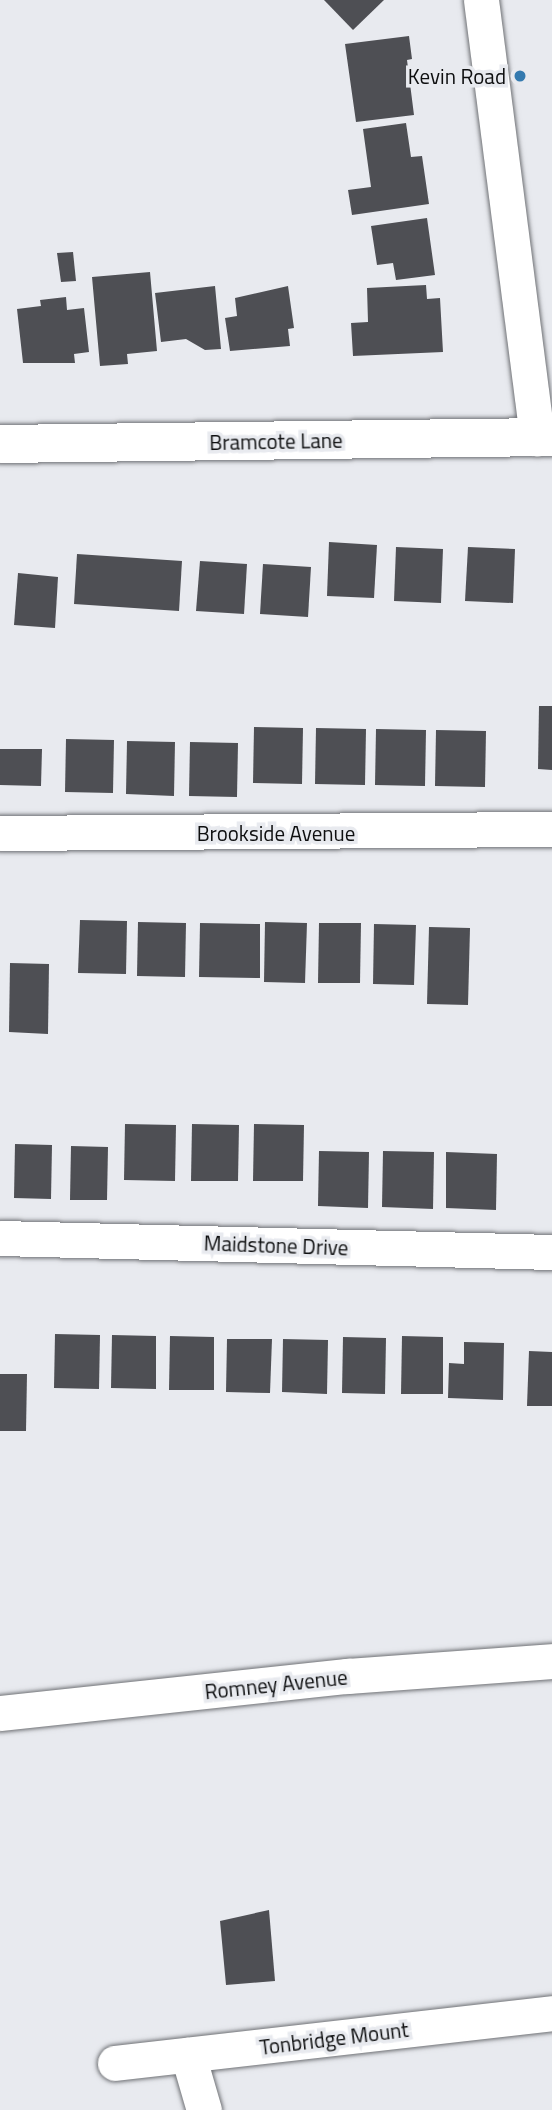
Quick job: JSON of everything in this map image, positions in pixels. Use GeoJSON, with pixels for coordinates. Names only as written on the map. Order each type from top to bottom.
{"type":"FeatureCollection","features":[{"type":"Feature","properties":{"kind":"street"},"geometry":{"type":"LineString","coordinates":[[481,0],[544,438]]}},
{"type":"Feature","properties":{"kind":"street","name":"Bramcote Lane"},"geometry":{"type":"LineString","coordinates":[[0,444],[544,438]]}},
{"type":"Feature","properties":{"kind":"street","name":"Brookside Avenue"},"geometry":{"type":"LineString","coordinates":[[0,833],[552,829]]}},
{"type":"Feature","properties":{"kind":"street","name":"Maidstone Drive"},"geometry":{"type":"LineString","coordinates":[[0,1238],[552,1252]]}},
{"type":"Feature","properties":{"kind":"street","name":"Romney Avenue"},"geometry":{"type":"LineString","coordinates":[[0,1713],[348,1676],[552,1661]]}},
{"type":"Feature","properties":{"kind":"street","name":"Tonbridge Mount"},"geometry":{"type":"LineString","coordinates":[[116,2063],[552,2013]]}},
{"type":"Feature","properties":{"kind":"street"},"geometry":{"type":"LineString","coordinates":[[188,2055],[204,2110]]}},
{"type":"Feature","properties":{"kind":"building"},"geometry":{"type":"Polygon","coordinates":[[[324,0],[384,0],[353,30],[324,0]]]}},
{"type":"Feature","properties":{"kind":"building"},"geometry":{"type":"Polygon","coordinates":[[[409,36],[412,59],[407,60],[414,115],[356,122],[345,44],[409,36]]]}},
{"type":"Feature","properties":{"kind":"building"},"geometry":{"type":"Polygon","coordinates":[[[406,123],[411,157],[422,156],[429,204],[352,215],[348,190],[371,187],[363,129],[406,123]]]}},
{"type":"Feature","properties":{"kind":"building"},"geometry":{"type":"Polygon","coordinates":[[[427,218],[435,275],[396,280],[393,263],[377,265],[371,226],[427,218]]]}},
{"type":"Feature","properties":{"kind":"building"},"geometry":{"type":"Polygon","coordinates":[[[73,252],[76,281],[61,282],[57,253],[73,252]]]}},
{"type":"Feature","properties":{"kind":"building"},"geometry":{"type":"Polygon","coordinates":[[[150,272],[157,351],[127,354],[128,364],[100,366],[92,277],[150,272]]]}},
{"type":"Feature","properties":{"kind":"building"},"geometry":{"type":"Polygon","coordinates":[[[426,285],[427,299],[440,298],[443,352],[353,356],[351,323],[368,322],[367,288],[426,285]]]}},
{"type":"Feature","properties":{"kind":"building"},"geometry":{"type":"Polygon","coordinates":[[[215,286],[221,349],[205,350],[186,339],[161,342],[155,293],[215,286]]]}},
{"type":"Feature","properties":{"kind":"building"},"geometry":{"type":"Polygon","coordinates":[[[288,286],[294,328],[288,329],[290,346],[230,351],[225,318],[237,316],[235,298],[288,286]]]}},
{"type":"Feature","properties":{"kind":"building"},"geometry":{"type":"Polygon","coordinates":[[[66,297],[67,310],[84,308],[89,352],[74,354],[75,363],[23,363],[17,309],[41,306],[40,300],[66,297]]]}},
{"type":"Feature","properties":{"kind":"building"},"geometry":{"type":"Polygon","coordinates":[[[329,542],[377,545],[374,598],[327,596],[329,542]]]}},
{"type":"Feature","properties":{"kind":"building"},"geometry":{"type":"Polygon","coordinates":[[[396,547],[443,549],[441,603],[394,601],[396,547]]]}},
{"type":"Feature","properties":{"kind":"building"},"geometry":{"type":"Polygon","coordinates":[[[468,547],[515,549],[513,603],[465,601],[468,547]]]}},
{"type":"Feature","properties":{"kind":"building"},"geometry":{"type":"Polygon","coordinates":[[[77,554],[182,561],[179,611],[74,604],[77,554]]]}},
{"type":"Feature","properties":{"kind":"building"},"geometry":{"type":"Polygon","coordinates":[[[200,561],[247,564],[244,614],[196,611],[200,561]]]}},
{"type":"Feature","properties":{"kind":"building"},"geometry":{"type":"Polygon","coordinates":[[[263,564],[311,567],[308,617],[260,614],[263,564]]]}},
{"type":"Feature","properties":{"kind":"building"},"geometry":{"type":"Polygon","coordinates":[[[18,573],[58,577],[55,628],[14,625],[18,573]]]}},
{"type":"Feature","properties":{"kind":"building"},"geometry":{"type":"Polygon","coordinates":[[[539,706],[552,706],[552,770],[538,769],[539,706]]]}},
{"type":"Feature","properties":{"kind":"building"},"geometry":{"type":"Polygon","coordinates":[[[254,727],[303,728],[302,784],[253,783],[254,727]]]}},
{"type":"Feature","properties":{"kind":"building"},"geometry":{"type":"Polygon","coordinates":[[[316,728],[366,729],[365,785],[315,784],[316,728]]]}},
{"type":"Feature","properties":{"kind":"building"},"geometry":{"type":"Polygon","coordinates":[[[376,729],[426,730],[425,786],[375,785],[376,729]]]}},
{"type":"Feature","properties":{"kind":"building"},"geometry":{"type":"Polygon","coordinates":[[[436,730],[486,731],[485,787],[435,786],[436,730]]]}},
{"type":"Feature","properties":{"kind":"building"},"geometry":{"type":"Polygon","coordinates":[[[66,739],[114,740],[113,793],[65,792],[66,739]]]}},
{"type":"Feature","properties":{"kind":"building"},"geometry":{"type":"Polygon","coordinates":[[[127,741],[175,742],[174,796],[126,794],[127,741]]]}},
{"type":"Feature","properties":{"kind":"building"},"geometry":{"type":"Polygon","coordinates":[[[190,742],[238,743],[237,797],[189,796],[190,742]]]}},
{"type":"Feature","properties":{"kind":"building"},"geometry":{"type":"Polygon","coordinates":[[[0,749],[42,749],[41,786],[0,785],[0,749]]]}},
{"type":"Feature","properties":{"kind":"building"},"geometry":{"type":"Polygon","coordinates":[[[80,920],[127,921],[126,974],[78,973],[80,920]]]}},
{"type":"Feature","properties":{"kind":"building"},"geometry":{"type":"Polygon","coordinates":[[[138,922],[186,923],[185,977],[137,976],[138,922]]]}},
{"type":"Feature","properties":{"kind":"building"},"geometry":{"type":"Polygon","coordinates":[[[265,922],[307,923],[305,983],[264,982],[265,922]]]}},
{"type":"Feature","properties":{"kind":"building"},"geometry":{"type":"Polygon","coordinates":[[[200,923],[260,924],[260,978],[199,977],[200,923]]]}},
{"type":"Feature","properties":{"kind":"building"},"geometry":{"type":"Polygon","coordinates":[[[319,923],[361,923],[360,983],[318,983],[319,923]]]}},
{"type":"Feature","properties":{"kind":"building"},"geometry":{"type":"Polygon","coordinates":[[[374,924],[416,925],[414,985],[373,984],[374,924]]]}},
{"type":"Feature","properties":{"kind":"building"},"geometry":{"type":"Polygon","coordinates":[[[429,927],[470,928],[468,1005],[427,1004],[429,927]]]}},
{"type":"Feature","properties":{"kind":"building"},"geometry":{"type":"Polygon","coordinates":[[[10,963],[49,964],[48,1034],[9,1032],[10,963]]]}},
{"type":"Feature","properties":{"kind":"building"},"geometry":{"type":"Polygon","coordinates":[[[125,1124],[176,1125],[175,1181],[124,1180],[125,1124]]]}},
{"type":"Feature","properties":{"kind":"building"},"geometry":{"type":"Polygon","coordinates":[[[192,1124],[239,1125],[238,1181],[191,1181],[192,1124]]]}},
{"type":"Feature","properties":{"kind":"building"},"geometry":{"type":"Polygon","coordinates":[[[254,1124],[304,1125],[303,1181],[253,1181],[254,1124]]]}},
{"type":"Feature","properties":{"kind":"building"},"geometry":{"type":"Polygon","coordinates":[[[15,1144],[52,1145],[51,1199],[14,1198],[15,1144]]]}},
{"type":"Feature","properties":{"kind":"building"},"geometry":{"type":"Polygon","coordinates":[[[71,1146],[108,1147],[107,1200],[70,1200],[71,1146]]]}},
{"type":"Feature","properties":{"kind":"building"},"geometry":{"type":"Polygon","coordinates":[[[319,1151],[369,1152],[368,1208],[318,1206],[319,1151]]]}},
{"type":"Feature","properties":{"kind":"building"},"geometry":{"type":"Polygon","coordinates":[[[383,1151],[434,1152],[433,1209],[382,1207],[383,1151]]]}},
{"type":"Feature","properties":{"kind":"building"},"geometry":{"type":"Polygon","coordinates":[[[446,1152],[497,1154],[496,1210],[446,1208],[446,1152]]]}},
{"type":"Feature","properties":{"kind":"building"},"geometry":{"type":"Polygon","coordinates":[[[55,1334],[100,1335],[99,1389],[54,1388],[55,1334]]]}},
{"type":"Feature","properties":{"kind":"building"},"geometry":{"type":"Polygon","coordinates":[[[112,1335],[156,1336],[156,1389],[111,1388],[112,1335]]]}},
{"type":"Feature","properties":{"kind":"building"},"geometry":{"type":"Polygon","coordinates":[[[170,1336],[214,1337],[214,1390],[169,1390],[170,1336]]]}},
{"type":"Feature","properties":{"kind":"building"},"geometry":{"type":"Polygon","coordinates":[[[402,1336],[443,1337],[443,1394],[401,1394],[402,1336]]]}},
{"type":"Feature","properties":{"kind":"building"},"geometry":{"type":"Polygon","coordinates":[[[343,1337],[386,1338],[385,1394],[342,1393],[343,1337]]]}},
{"type":"Feature","properties":{"kind":"building"},"geometry":{"type":"Polygon","coordinates":[[[227,1339],[272,1339],[270,1393],[226,1392],[227,1339]]]}},
{"type":"Feature","properties":{"kind":"building"},"geometry":{"type":"Polygon","coordinates":[[[283,1339],[328,1340],[327,1394],[282,1392],[283,1339]]]}},
{"type":"Feature","properties":{"kind":"building"},"geometry":{"type":"Polygon","coordinates":[[[464,1342],[504,1343],[503,1400],[448,1398],[449,1363],[464,1364],[464,1342]]]}},
{"type":"Feature","properties":{"kind":"building"},"geometry":{"type":"Polygon","coordinates":[[[529,1351],[552,1352],[552,1406],[527,1406],[529,1351]]]}},
{"type":"Feature","properties":{"kind":"building"},"geometry":{"type":"Polygon","coordinates":[[[0,1374],[27,1374],[26,1431],[0,1431],[0,1374]]]}},
{"type":"Feature","properties":{"kind":"building"},"geometry":{"type":"Polygon","coordinates":[[[269,1910],[275,1981],[226,1985],[220,1921],[269,1910]]]}},
{"type":"Feature","properties":{"kind":"place","name":"Kevin Road"},"geometry":{"type":"Point","coordinates":[520,76]}}]}
